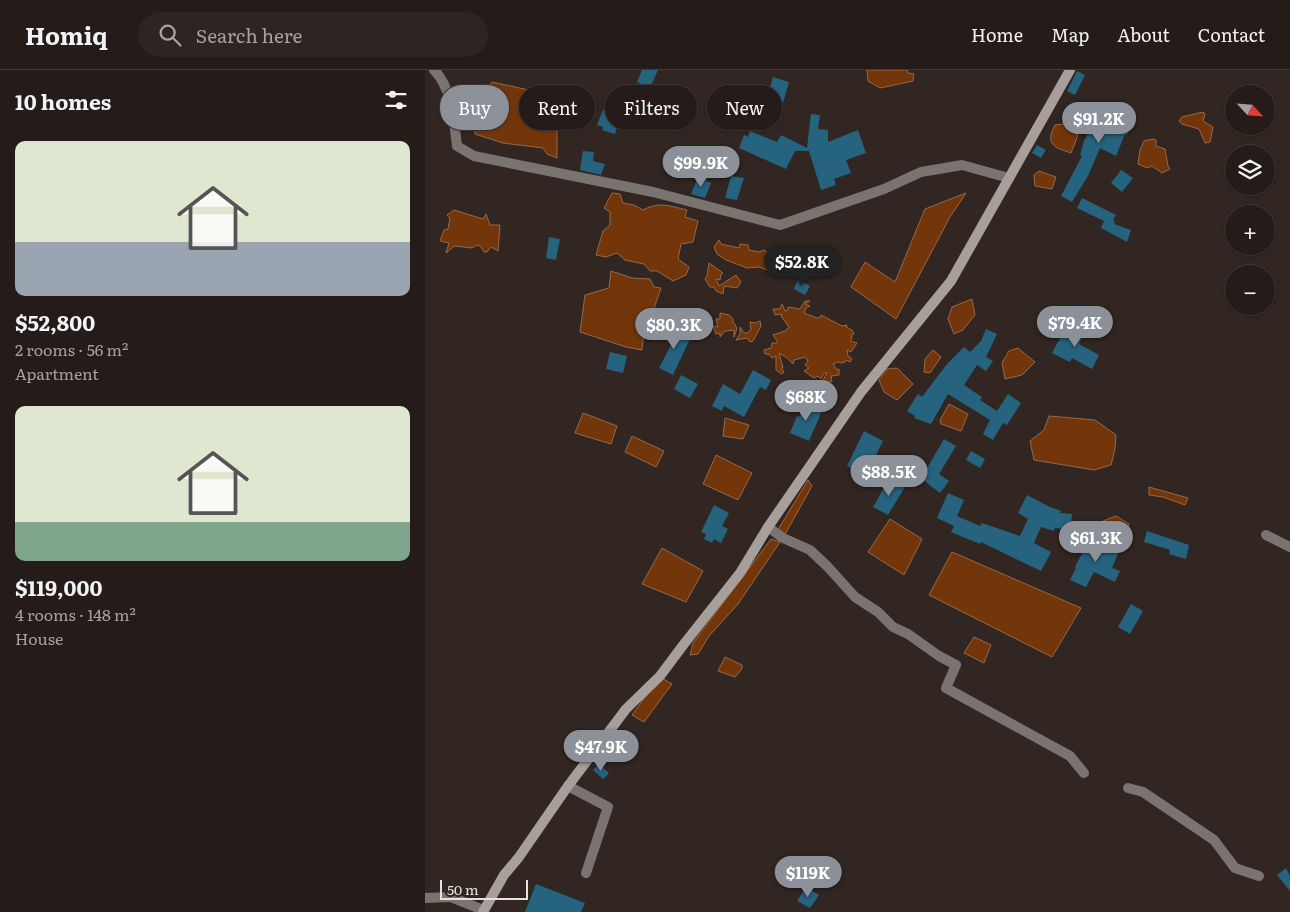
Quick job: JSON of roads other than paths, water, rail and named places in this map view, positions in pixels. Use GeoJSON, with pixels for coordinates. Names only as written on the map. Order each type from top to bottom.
{"type":"FeatureCollection","features":[{"type":"Feature","properties":{"kind":"main road"},"geometry":{"type":"LineString","coordinates":[[483,911],[504,875],[519,857],[568,786],[626,709],[660,676],[740,573],[768,527],[861,392],[951,281],[1070,70]]}},
{"type":"Feature","properties":{"kind":"street"},"geometry":{"type":"LineString","coordinates":[[434,70],[445,84],[454,118],[457,146],[474,156],[653,192],[779,225],[884,189],[921,172],[962,165],[1009,178]]}},
{"type":"Feature","properties":{"kind":"street"},"geometry":{"type":"LineString","coordinates":[[768,527],[783,538],[810,550],[855,597],[878,612],[893,627],[909,634],[939,656],[957,665],[946,688],[1070,756],[1084,773]]}},
{"type":"Feature","properties":{"kind":"street"},"geometry":{"type":"LineString","coordinates":[[1266,535],[1290,547]]}},
{"type":"Feature","properties":{"kind":"street"},"geometry":{"type":"LineString","coordinates":[[568,786],[608,807],[586,873]]}},
{"type":"Feature","properties":{"kind":"street"},"geometry":{"type":"LineString","coordinates":[[1129,788],[1143,792],[1213,840],[1235,868],[1259,876]]}},
{"type":"Feature","properties":{"kind":"street"},"geometry":{"type":"LineString","coordinates":[[425,898],[451,897],[483,911]]}}]}
